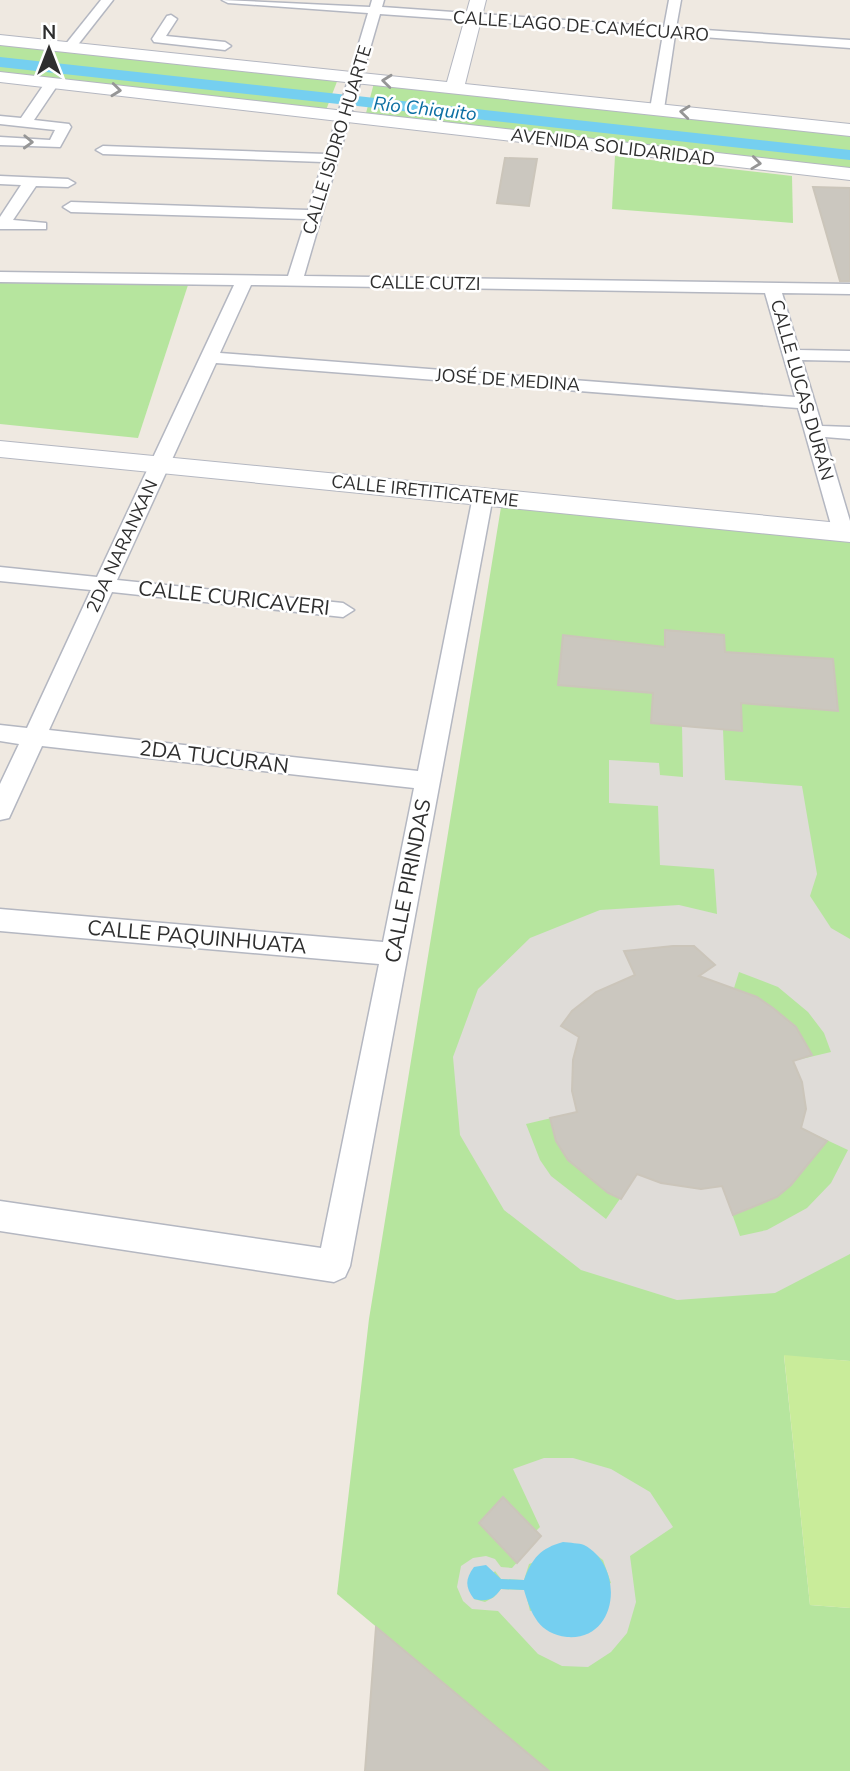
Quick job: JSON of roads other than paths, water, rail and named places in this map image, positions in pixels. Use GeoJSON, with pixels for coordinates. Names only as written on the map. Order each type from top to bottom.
{"type":"FeatureCollection","features":[{"type":"Feature","properties":{"kind":"main road"},"geometry":{"type":"LineString","coordinates":[[455,88],[478,0]]}},
{"type":"Feature","properties":{"kind":"main road","name":"AVENIDA SOLIDARIDAD"},"geometry":{"type":"LineString","coordinates":[[0,40],[69,48],[204,53],[354,85],[455,88],[850,130]]}},
{"type":"Feature","properties":{"kind":"main road","name":"AVENIDA SOLIDARIDAD"},"geometry":{"type":"LineString","coordinates":[[0,77],[344,110],[850,174]]}},
{"type":"Feature","properties":{"kind":"main road","name":"CALLE IRETITICATEME"},"geometry":{"type":"LineString","coordinates":[[0,449],[847,533]]}},
{"type":"Feature","properties":{"kind":"street"},"geometry":{"type":"LineString","coordinates":[[69,48],[107,0]]}},
{"type":"Feature","properties":{"kind":"street","name":"CALLE LAGO DE CAMÉCUARO"},"geometry":{"type":"LineString","coordinates":[[228,0],[377,6],[472,19],[850,44]]}},
{"type":"Feature","properties":{"kind":"street"},"geometry":{"type":"LineString","coordinates":[[657,109],[675,0]]}},
{"type":"Feature","properties":{"kind":"street","name":"CALLE ISIDRO HUARTE"},"geometry":{"type":"LineString","coordinates":[[295,281],[377,6]]}},
{"type":"Feature","properties":{"kind":"street"},"geometry":{"type":"LineString","coordinates":[[171,19],[158,39],[204,53],[225,46]]}},
{"type":"Feature","properties":{"kind":"street"},"geometry":{"type":"LineString","coordinates":[[26,121],[51,83]]}},
{"type":"Feature","properties":{"kind":"street"},"geometry":{"type":"LineString","coordinates":[[0,120],[64,127],[55,144],[0,141]]}},
{"type":"Feature","properties":{"kind":"street"},"geometry":{"type":"LineString","coordinates":[[103,150],[330,158]]}},
{"type":"Feature","properties":{"kind":"street"},"geometry":{"type":"LineString","coordinates":[[0,180],[68,183]]}},
{"type":"Feature","properties":{"kind":"street"},"geometry":{"type":"LineString","coordinates":[[2,224],[31,181]]}},
{"type":"Feature","properties":{"kind":"street"},"geometry":{"type":"LineString","coordinates":[[71,207],[314,215]]}},
{"type":"Feature","properties":{"kind":"street"},"geometry":{"type":"LineString","coordinates":[[2,224],[41,226]]}},
{"type":"Feature","properties":{"kind":"street","name":"CALLE CUTZI"},"geometry":{"type":"LineString","coordinates":[[0,277],[850,289]]}},
{"type":"Feature","properties":{"kind":"street","name":"2DA NARANXAN"},"geometry":{"type":"LineString","coordinates":[[0,811],[245,280]]}},
{"type":"Feature","properties":{"kind":"street","name":"CALLE LUCAS DURÁN"},"geometry":{"type":"LineString","coordinates":[[772,288],[847,533]]}},
{"type":"Feature","properties":{"kind":"street"},"geometry":{"type":"LineString","coordinates":[[792,355],[850,356]]}},
{"type":"Feature","properties":{"kind":"street","name":"JOSÉ DE MEDINA"},"geometry":{"type":"LineString","coordinates":[[209,357],[806,403]]}},
{"type":"Feature","properties":{"kind":"street"},"geometry":{"type":"LineString","coordinates":[[814,431],[850,433]]}},
{"type":"Feature","properties":{"kind":"street","name":"CALLE PIRINDAS"},"geometry":{"type":"LineString","coordinates":[[0,1216],[334,1266],[483,496]]}},
{"type":"Feature","properties":{"kind":"street","name":"CALLE CURICAVERI"},"geometry":{"type":"LineString","coordinates":[[0,574],[343,610]]}},
{"type":"Feature","properties":{"kind":"street","name":"2DA TUCURAN"},"geometry":{"type":"LineString","coordinates":[[0,733],[427,781]]}},
{"type":"Feature","properties":{"kind":"street","name":"CALLE PAQUINHUATA"},"geometry":{"type":"LineString","coordinates":[[0,920],[394,954]]}},
{"type":"Feature","properties":{"kind":"water"},"geometry":{"type":"Polygon","coordinates":[[[563,1542],[584,1545],[597,1555],[606,1569],[610,1584],[606,1615],[597,1627],[584,1635],[567,1637],[549,1632],[533,1615],[524,1590],[501,1589],[486,1600],[474,1599],[471,1595],[467,1583],[474,1567],[486,1565],[501,1579],[524,1580],[538,1555],[563,1542]]]}},
{"type":"Feature","properties":{"kind":"waterway","name":"Río Chiquito"},"geometry":{"type":"LineString","coordinates":[[0,62],[850,155]]}}]}
